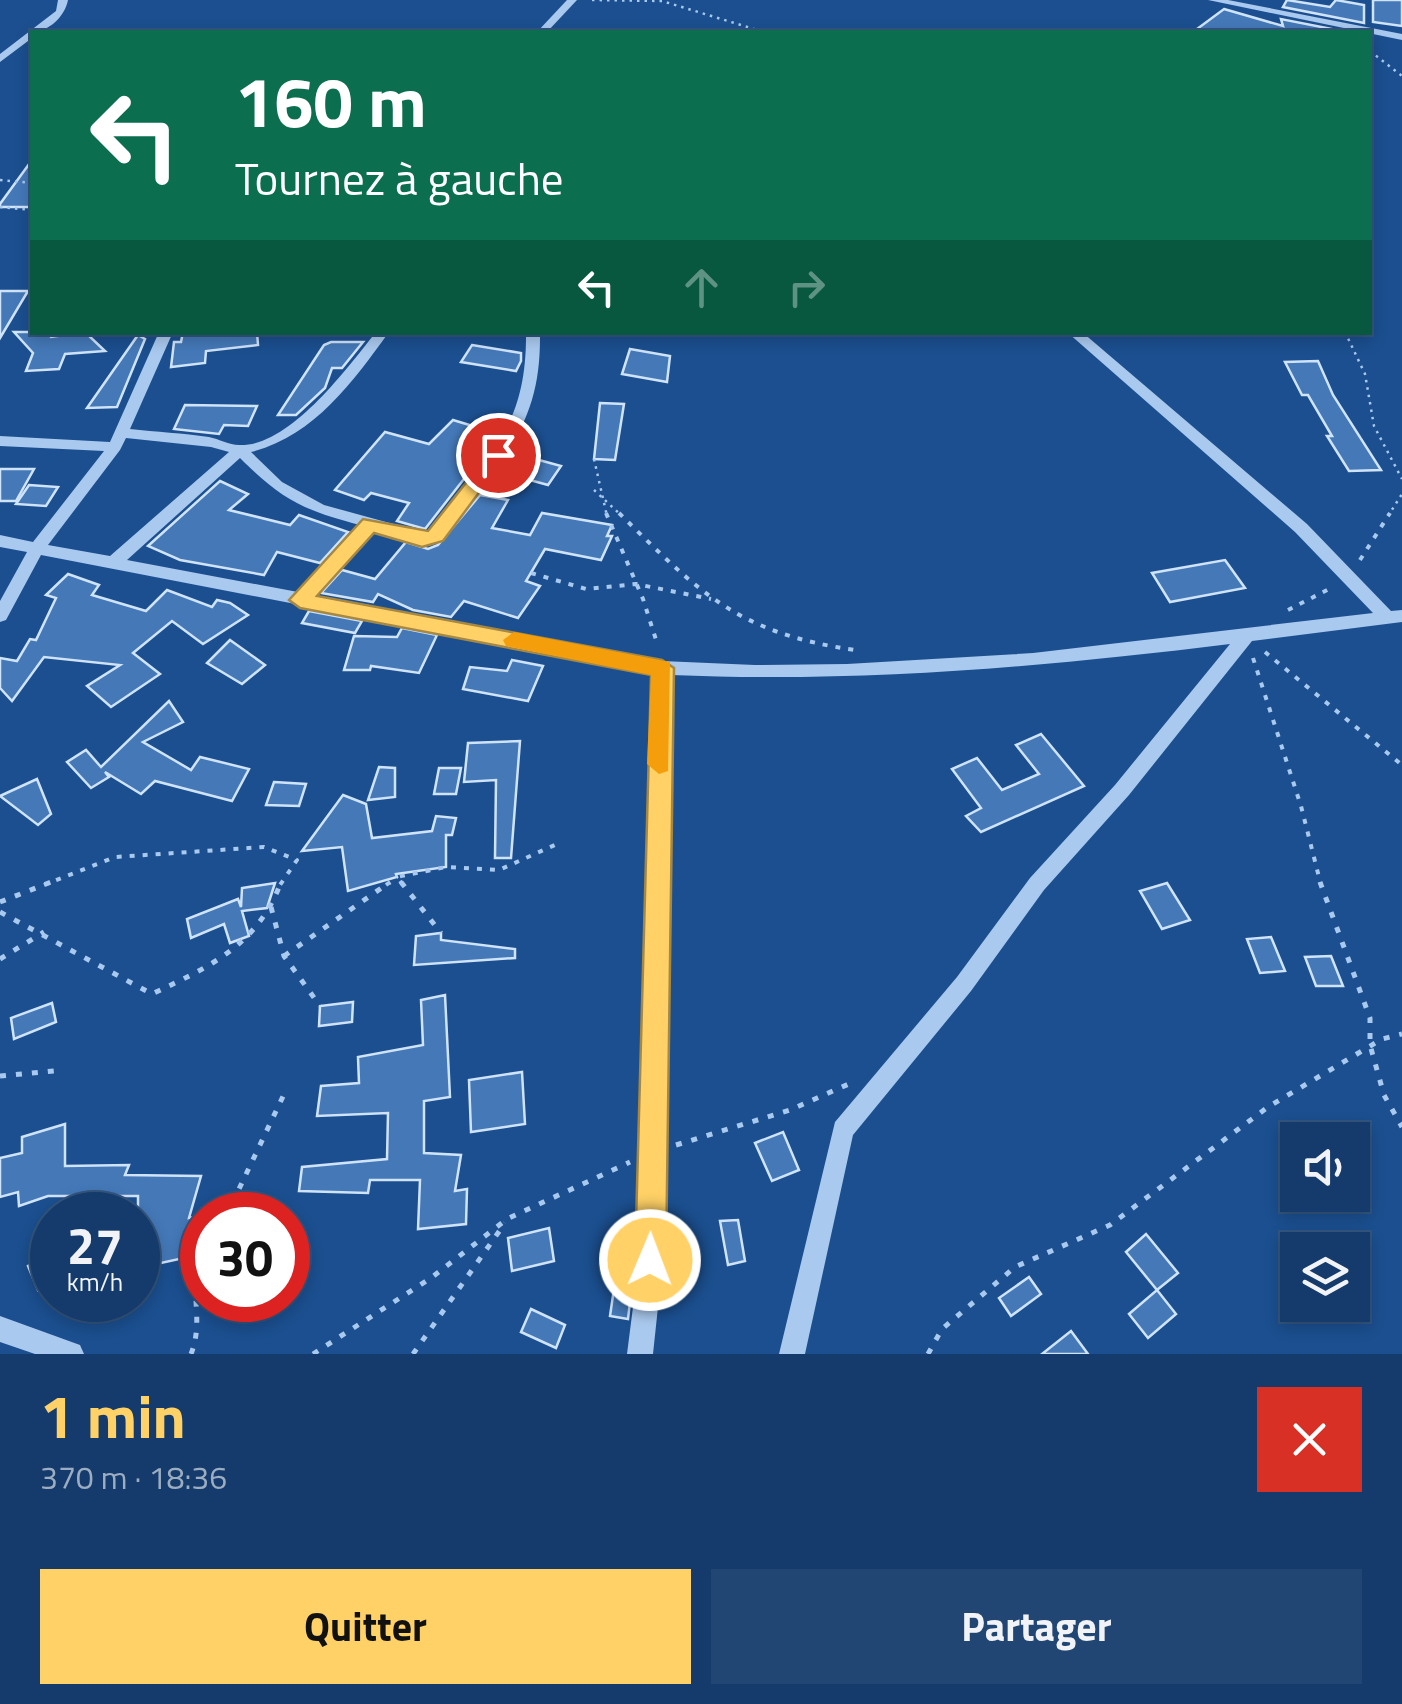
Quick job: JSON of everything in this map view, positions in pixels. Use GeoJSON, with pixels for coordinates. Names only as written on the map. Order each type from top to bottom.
{"type":"FeatureCollection","features":[{"type":"Feature","properties":{"kind":"street"},"geometry":{"type":"LineString","coordinates":[[38,30],[61,12],[62,0]]}},
{"type":"Feature","properties":{"kind":"street"},"geometry":{"type":"LineString","coordinates":[[544,30],[572,0],[588,0]]}},
{"type":"Feature","properties":{"kind":"street"},"geometry":{"type":"LineString","coordinates":[[1213,0],[1370,30]]}},
{"type":"Feature","properties":{"kind":"street"},"geometry":{"type":"LineString","coordinates":[[1372,30],[1402,36]]}},
{"type":"Feature","properties":{"kind":"street"},"geometry":{"type":"LineString","coordinates":[[0,59],[30,36]]}},
{"type":"Feature","properties":{"kind":"street"},"geometry":{"type":"LineString","coordinates":[[0,616],[38,548],[118,440],[165,335]]}},
{"type":"Feature","properties":{"kind":"street"},"geometry":{"type":"LineString","coordinates":[[114,563],[240,450],[271,442],[298,426],[331,396],[382,335]]}},
{"type":"Feature","properties":{"kind":"street"},"geometry":{"type":"LineString","coordinates":[[0,442],[211,442],[240,450],[277,486],[318,509],[422,540],[444,527],[526,414],[533,389],[534,335]]}},
{"type":"Feature","properties":{"kind":"street"},"geometry":{"type":"LineString","coordinates":[[1077,335],[1300,528],[1394,617]]}},
{"type":"Feature","properties":{"kind":"street"},"geometry":{"type":"LineString","coordinates":[[300,600],[370,524]]}},
{"type":"Feature","properties":{"kind":"street"},"geometry":{"type":"LineString","coordinates":[[0,541],[662,668],[826,675],[1246,636],[1394,617]]}},
{"type":"Feature","properties":{"kind":"street"},"geometry":{"type":"LineString","coordinates":[[792,1354],[843,1130],[964,984],[1037,884],[1122,790],[1246,636]]}},
{"type":"Feature","properties":{"kind":"street"},"geometry":{"type":"LineString","coordinates":[[640,1354],[650,1260],[662,668]]}},
{"type":"Feature","properties":{"kind":"street"},"geometry":{"type":"LineString","coordinates":[[0,1328],[72,1354]]}},
{"type":"Feature","properties":{"kind":"path"},"geometry":{"type":"LineString","coordinates":[[588,0],[662,1],[757,30]]}},
{"type":"Feature","properties":{"kind":"path"},"geometry":{"type":"LineString","coordinates":[[1372,53],[1402,76]]}},
{"type":"Feature","properties":{"kind":"path"},"geometry":{"type":"LineString","coordinates":[[0,180],[30,182]]}},
{"type":"Feature","properties":{"kind":"path"},"geometry":{"type":"LineString","coordinates":[[0,208],[30,210]]}},
{"type":"Feature","properties":{"kind":"path"},"geometry":{"type":"LineString","coordinates":[[1346,335],[1365,374],[1374,426],[1402,479]]}},
{"type":"Feature","properties":{"kind":"path"},"geometry":{"type":"LineString","coordinates":[[594,460],[594,490],[655,630],[662,668]]}},
{"type":"Feature","properties":{"kind":"path"},"geometry":{"type":"LineString","coordinates":[[594,490],[662,556],[737,617],[815,645],[874,652]]}},
{"type":"Feature","properties":{"kind":"path"},"geometry":{"type":"LineString","coordinates":[[531,573],[586,589],[636,584],[716,600]]}},
{"type":"Feature","properties":{"kind":"path"},"geometry":{"type":"LineString","coordinates":[[1246,636],[1402,765]]}},
{"type":"Feature","properties":{"kind":"path"},"geometry":{"type":"LineString","coordinates":[[1246,636],[1301,806],[1316,872],[1370,1018],[1370,1045],[1384,1095],[1402,1127]]}},
{"type":"Feature","properties":{"kind":"path"},"geometry":{"type":"LineString","coordinates":[[284,956],[397,877],[446,867],[499,870],[557,844]]}},
{"type":"Feature","properties":{"kind":"path"},"geometry":{"type":"LineString","coordinates":[[0,902],[115,856],[264,847],[297,860],[286,868],[270,907],[237,952],[152,994],[44,932],[0,912]]}},
{"type":"Feature","properties":{"kind":"path"},"geometry":{"type":"LineString","coordinates":[[397,877],[441,934]]}},
{"type":"Feature","properties":{"kind":"path"},"geometry":{"type":"LineString","coordinates":[[270,907],[284,956],[320,1006]]}},
{"type":"Feature","properties":{"kind":"path"},"geometry":{"type":"LineString","coordinates":[[0,958],[44,932]]}},
{"type":"Feature","properties":{"kind":"path"},"geometry":{"type":"LineString","coordinates":[[928,1354],[942,1330],[1014,1266],[1110,1225],[1268,1107],[1370,1045],[1402,1034]]}},
{"type":"Feature","properties":{"kind":"path"},"geometry":{"type":"LineString","coordinates":[[0,1076],[54,1070]]}},
{"type":"Feature","properties":{"kind":"path"},"geometry":{"type":"LineString","coordinates":[[313,1354],[431,1278],[508,1219],[652,1152],[790,1110],[853,1082]]}},
{"type":"Feature","properties":{"kind":"path"},"geometry":{"type":"LineString","coordinates":[[237,1192],[287,1088]]}},
{"type":"Feature","properties":{"kind":"path"},"geometry":{"type":"LineString","coordinates":[[413,1354],[508,1219]]}},
{"type":"Feature","properties":{"kind":"path"},"geometry":{"type":"LineString","coordinates":[[191,1354],[198,1342],[197,1322]]}},
{"type":"Feature","properties":{"kind":"building"},"geometry":{"type":"Polygon","coordinates":[[[1287,0],[1330,7],[1336,0],[1364,5],[1364,23],[1283,7],[1287,0]]]}},
{"type":"Feature","properties":{"kind":"building"},"geometry":{"type":"Polygon","coordinates":[[[1373,0],[1402,0],[1402,26],[1373,22],[1373,0]]]}},
{"type":"Feature","properties":{"kind":"building"},"geometry":{"type":"Polygon","coordinates":[[[1224,9],[1283,26],[1281,19],[1337,30],[1196,30],[1224,9]]]}},
{"type":"Feature","properties":{"kind":"building"},"geometry":{"type":"Polygon","coordinates":[[[30,163],[30,207],[0,204],[30,163]]]}},
{"type":"Feature","properties":{"kind":"building"},"geometry":{"type":"Polygon","coordinates":[[[0,291],[28,291],[0,338],[0,291]]]}},
{"type":"Feature","properties":{"kind":"building"},"geometry":{"type":"Polygon","coordinates":[[[14,332],[51,337],[88,335],[105,351],[65,354],[59,369],[26,371],[33,353],[14,332]]]}},
{"type":"Feature","properties":{"kind":"building"},"geometry":{"type":"Polygon","coordinates":[[[138,335],[145,339],[117,407],[87,408],[138,335]]]}},
{"type":"Feature","properties":{"kind":"building"},"geometry":{"type":"Polygon","coordinates":[[[182,335],[257,335],[258,345],[206,351],[205,363],[171,367],[174,342],[181,342],[182,335]]]}},
{"type":"Feature","properties":{"kind":"building"},"geometry":{"type":"Polygon","coordinates":[[[363,342],[342,368],[332,368],[325,388],[296,415],[278,415],[324,345],[363,342]]]}},
{"type":"Feature","properties":{"kind":"building"},"geometry":{"type":"Polygon","coordinates":[[[472,345],[521,353],[521,361],[516,371],[461,362],[472,345]]]}},
{"type":"Feature","properties":{"kind":"building"},"geometry":{"type":"Polygon","coordinates":[[[630,349],[670,356],[667,382],[622,374],[630,349]]]}},
{"type":"Feature","properties":{"kind":"building"},"geometry":{"type":"Polygon","coordinates":[[[1318,361],[1333,395],[1381,470],[1349,471],[1308,395],[1302,395],[1285,362],[1318,361]]]}},
{"type":"Feature","properties":{"kind":"building"},"geometry":{"type":"Polygon","coordinates":[[[600,403],[624,404],[615,460],[594,459],[600,403]]]}},
{"type":"Feature","properties":{"kind":"building"},"geometry":{"type":"Polygon","coordinates":[[[185,405],[257,406],[248,426],[224,425],[219,434],[174,429],[185,405]]]}},
{"type":"Feature","properties":{"kind":"building"},"geometry":{"type":"Polygon","coordinates":[[[453,420],[499,434],[425,529],[397,521],[409,503],[371,493],[364,500],[335,490],[385,432],[429,444],[453,420]]]}},
{"type":"Feature","properties":{"kind":"building"},"geometry":{"type":"Polygon","coordinates":[[[539,460],[561,466],[548,485],[526,479],[539,460]]]}},
{"type":"Feature","properties":{"kind":"building"},"geometry":{"type":"Polygon","coordinates":[[[0,469],[34,469],[16,501],[0,501],[0,469]]]}},
{"type":"Feature","properties":{"kind":"building"},"geometry":{"type":"Polygon","coordinates":[[[220,481],[248,494],[229,510],[290,525],[299,515],[348,532],[320,563],[277,552],[264,575],[180,560],[148,546],[220,481]]]}},
{"type":"Feature","properties":{"kind":"building"},"geometry":{"type":"Polygon","coordinates":[[[29,485],[58,487],[46,506],[16,504],[29,485]]]}},
{"type":"Feature","properties":{"kind":"building"},"geometry":{"type":"Polygon","coordinates":[[[480,495],[508,500],[492,528],[530,535],[542,513],[612,525],[607,536],[612,536],[601,560],[545,549],[526,581],[540,586],[518,618],[464,601],[451,617],[413,610],[378,594],[373,602],[321,593],[342,570],[375,579],[406,542],[428,549],[438,545],[480,495]]]}},
{"type":"Feature","properties":{"kind":"building"},"geometry":{"type":"Polygon","coordinates":[[[1225,560],[1245,588],[1170,602],[1152,573],[1225,560]]]}},
{"type":"Feature","properties":{"kind":"building"},"geometry":{"type":"Polygon","coordinates":[[[68,574],[99,585],[92,595],[146,611],[167,590],[212,607],[217,600],[230,603],[248,615],[203,644],[172,621],[133,653],[160,674],[111,707],[87,686],[120,665],[44,657],[12,701],[0,688],[0,658],[17,661],[30,639],[36,640],[56,598],[46,595],[68,574]]]}},
{"type":"Feature","properties":{"kind":"building"},"geometry":{"type":"Polygon","coordinates":[[[309,611],[362,621],[355,633],[302,623],[309,611]]]}},
{"type":"Feature","properties":{"kind":"building"},"geometry":{"type":"Polygon","coordinates":[[[402,628],[437,635],[419,673],[371,666],[370,670],[344,670],[354,636],[397,637],[402,628]]]}},
{"type":"Feature","properties":{"kind":"building"},"geometry":{"type":"Polygon","coordinates":[[[230,640],[265,665],[242,684],[207,663],[230,640]]]}},
{"type":"Feature","properties":{"kind":"building"},"geometry":{"type":"Polygon","coordinates":[[[512,660],[543,666],[528,701],[463,689],[470,667],[507,671],[512,660]]]}},
{"type":"Feature","properties":{"kind":"building"},"geometry":{"type":"Polygon","coordinates":[[[169,701],[183,722],[143,742],[191,770],[200,757],[249,769],[232,801],[155,781],[141,794],[105,772],[109,777],[91,788],[67,762],[86,750],[101,767],[169,701]]]}},
{"type":"Feature","properties":{"kind":"building"},"geometry":{"type":"Polygon","coordinates":[[[1041,734],[1084,786],[981,832],[966,816],[981,808],[952,769],[977,758],[1002,790],[1039,774],[1016,745],[1041,734]]]}},
{"type":"Feature","properties":{"kind":"building"},"geometry":{"type":"Polygon","coordinates":[[[520,741],[511,858],[495,858],[496,780],[464,782],[468,743],[520,741]]]}},
{"type":"Feature","properties":{"kind":"building"},"geometry":{"type":"Polygon","coordinates":[[[379,767],[395,768],[395,797],[368,800],[379,767]]]}},
{"type":"Feature","properties":{"kind":"building"},"geometry":{"type":"Polygon","coordinates":[[[439,768],[461,768],[456,794],[434,794],[439,768]]]}},
{"type":"Feature","properties":{"kind":"building"},"geometry":{"type":"Polygon","coordinates":[[[37,779],[51,814],[38,825],[0,796],[37,779]]]}},
{"type":"Feature","properties":{"kind":"building"},"geometry":{"type":"Polygon","coordinates":[[[274,782],[306,784],[299,806],[266,805],[274,782]]]}},
{"type":"Feature","properties":{"kind":"building"},"geometry":{"type":"Polygon","coordinates":[[[343,795],[366,804],[372,838],[432,831],[436,816],[456,818],[452,835],[446,835],[446,867],[396,874],[397,877],[348,891],[342,847],[302,851],[343,795]]]}},
{"type":"Feature","properties":{"kind":"building"},"geometry":{"type":"Polygon","coordinates":[[[275,883],[267,908],[242,911],[249,936],[230,943],[224,924],[191,938],[187,919],[238,899],[241,907],[242,888],[275,883]]]}},
{"type":"Feature","properties":{"kind":"building"},"geometry":{"type":"Polygon","coordinates":[[[1167,883],[1190,920],[1162,929],[1140,891],[1167,883]]]}},
{"type":"Feature","properties":{"kind":"building"},"geometry":{"type":"Polygon","coordinates":[[[441,933],[441,940],[515,949],[515,958],[414,965],[416,936],[441,933]]]}},
{"type":"Feature","properties":{"kind":"building"},"geometry":{"type":"Polygon","coordinates":[[[1271,937],[1285,971],[1260,973],[1247,939],[1271,937]]]}},
{"type":"Feature","properties":{"kind":"building"},"geometry":{"type":"Polygon","coordinates":[[[1331,956],[1343,986],[1316,986],[1305,957],[1331,956]]]}},
{"type":"Feature","properties":{"kind":"building"},"geometry":{"type":"Polygon","coordinates":[[[445,995],[450,1097],[424,1101],[424,1153],[461,1155],[455,1191],[467,1189],[466,1224],[418,1229],[420,1180],[370,1180],[368,1193],[299,1191],[302,1167],[387,1159],[388,1113],[317,1116],[321,1086],[359,1083],[358,1057],[423,1045],[421,1000],[445,995]]]}},
{"type":"Feature","properties":{"kind":"building"},"geometry":{"type":"Polygon","coordinates":[[[353,1002],[352,1022],[319,1026],[320,1006],[353,1002]]]}},
{"type":"Feature","properties":{"kind":"building"},"geometry":{"type":"Polygon","coordinates":[[[52,1003],[56,1022],[14,1039],[11,1018],[52,1003]]]}},
{"type":"Feature","properties":{"kind":"building"},"geometry":{"type":"Polygon","coordinates":[[[522,1072],[525,1124],[471,1132],[469,1080],[522,1072]]]}},
{"type":"Feature","properties":{"kind":"building"},"geometry":{"type":"Polygon","coordinates":[[[65,1124],[65,1166],[129,1165],[125,1175],[201,1176],[196,1192],[180,1192],[180,1259],[160,1263],[160,1192],[30,1192],[30,1202],[19,1206],[18,1192],[0,1197],[0,1158],[22,1153],[22,1137],[65,1124]]]}},
{"type":"Feature","properties":{"kind":"building"},"geometry":{"type":"Polygon","coordinates":[[[783,1132],[799,1170],[772,1181],[755,1143],[783,1132]]]}},
{"type":"Feature","properties":{"kind":"building"},"geometry":{"type":"Polygon","coordinates":[[[738,1220],[745,1261],[728,1265],[720,1221],[738,1220]]]}},
{"type":"Feature","properties":{"kind":"building"},"geometry":{"type":"Polygon","coordinates":[[[549,1228],[554,1261],[512,1271],[508,1238],[549,1228]]]}},
{"type":"Feature","properties":{"kind":"building"},"geometry":{"type":"Polygon","coordinates":[[[1146,1234],[1178,1273],[1157,1290],[1126,1252],[1146,1234]]]}},
{"type":"Feature","properties":{"kind":"building"},"geometry":{"type":"Polygon","coordinates":[[[1029,1277],[1041,1294],[1011,1316],[999,1298],[1029,1277]]]}},
{"type":"Feature","properties":{"kind":"building"},"geometry":{"type":"Polygon","coordinates":[[[615,1282],[632,1285],[628,1319],[610,1316],[615,1282]]]}},
{"type":"Feature","properties":{"kind":"building"},"geometry":{"type":"Polygon","coordinates":[[[1157,1290],[1176,1314],[1148,1338],[1129,1314],[1157,1290]]]}},
{"type":"Feature","properties":{"kind":"building"},"geometry":{"type":"Polygon","coordinates":[[[531,1309],[565,1325],[556,1348],[521,1332],[531,1309]]]}},
{"type":"Feature","properties":{"kind":"building"},"geometry":{"type":"Polygon","coordinates":[[[1071,1331],[1088,1354],[1042,1354],[1071,1331]]]}},
{"type":"Feature","properties":{"kind":"slow traffic"},"geometry":{"type":"LineString","coordinates":[[514,640],[662,668],[659,764]]}},
{"type":"Feature","properties":{"kind":"route"},"geometry":{"type":"LineString","coordinates":[[498,455],[436,536],[422,540],[370,524],[300,600],[662,668],[650,1260]]}}]}
